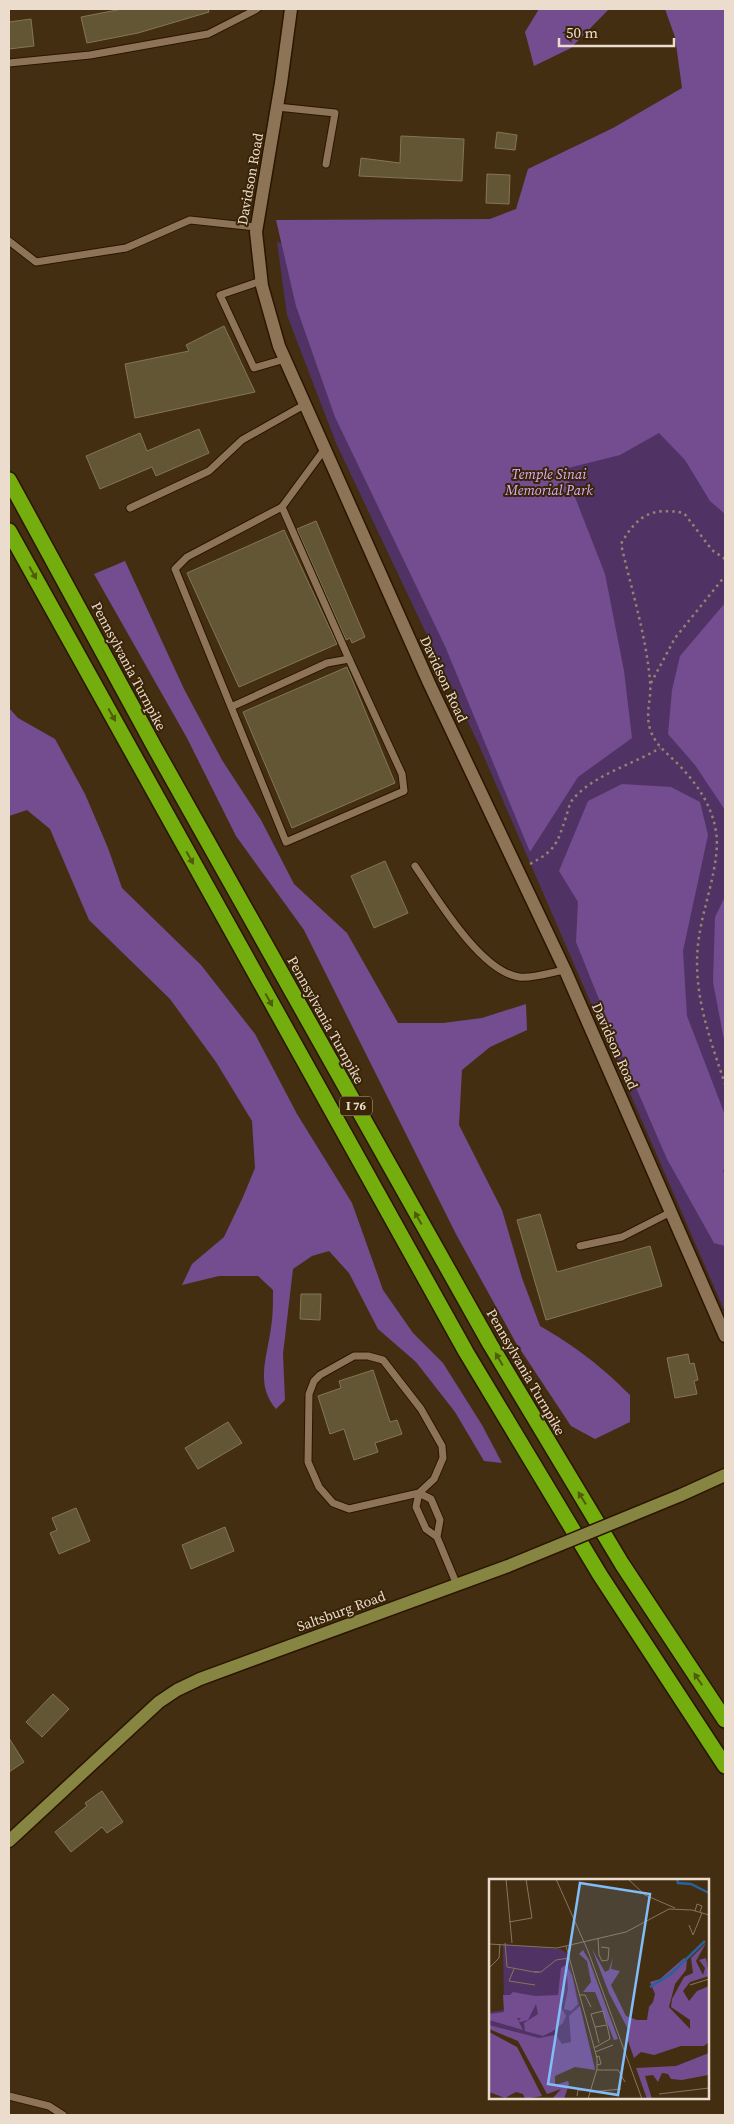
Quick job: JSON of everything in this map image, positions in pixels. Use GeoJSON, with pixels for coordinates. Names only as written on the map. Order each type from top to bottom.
{"type":"FeatureCollection","features":[{"type":"Feature","properties":{"kind":"highway","name":"Pennsylvania Turnpike"},"geometry":{"type":"LineString","coordinates":[[9,480],[154,748],[490,1344],[622,1564],[725,1720]]}},
{"type":"Feature","properties":{"kind":"highway","name":"I 76"},"geometry":{"type":"LineString","coordinates":[[9,531],[466,1352],[600,1575],[725,1766]]}},
{"type":"Feature","properties":{"kind":"main road","name":"Saltsburg Road"},"geometry":{"type":"LineString","coordinates":[[9,1840],[159,1702],[177,1690],[200,1679],[508,1566],[725,1475]]}},
{"type":"Feature","properties":{"kind":"street","name":"Davidson Road"},"geometry":{"type":"LineString","coordinates":[[291,9],[277,107],[256,228],[261,281],[285,359],[304,406],[429,683],[565,970],[725,1336]]}},
{"type":"Feature","properties":{"kind":"lane"},"geometry":{"type":"LineString","coordinates":[[9,63],[90,55],[208,34],[257,9]]}},
{"type":"Feature","properties":{"kind":"lane"},"geometry":{"type":"LineString","coordinates":[[277,107],[335,113],[326,164]]}},
{"type":"Feature","properties":{"kind":"lane"},"geometry":{"type":"LineString","coordinates":[[9,241],[36,262],[126,248],[190,220],[256,228]]}},
{"type":"Feature","properties":{"kind":"lane"},"geometry":{"type":"LineString","coordinates":[[261,281],[220,295],[254,368],[285,359]]}},
{"type":"Feature","properties":{"kind":"lane"},"geometry":{"type":"LineString","coordinates":[[130,508],[210,471],[242,440],[304,406]]}},
{"type":"Feature","properties":{"kind":"lane"},"geometry":{"type":"LineString","coordinates":[[282,507],[402,774],[404,791],[286,842],[175,569],[187,557],[282,507],[324,450]]}},
{"type":"Feature","properties":{"kind":"lane"},"geometry":{"type":"LineString","coordinates":[[230,707],[327,663],[349,659]]}},
{"type":"Feature","properties":{"kind":"lane"},"geometry":{"type":"LineString","coordinates":[[415,866],[465,938],[504,974],[522,978],[565,970]]}},
{"type":"Feature","properties":{"kind":"lane"},"geometry":{"type":"LineString","coordinates":[[580,1246],[622,1237],[671,1212]]}},
{"type":"Feature","properties":{"kind":"lane"},"geometry":{"type":"LineString","coordinates":[[437,1537],[440,1520],[432,1499],[419,1493],[348,1509],[333,1503],[319,1487],[308,1462],[309,1394],[314,1381],[320,1375],[354,1356],[368,1356],[383,1360],[422,1409],[442,1446],[443,1458],[434,1479],[419,1493],[416,1507],[426,1529],[437,1537],[457,1584]]}},
{"type":"Feature","properties":{"kind":"lane"},"geometry":{"type":"LineString","coordinates":[[9,2096],[49,2106],[64,2115]]}},
{"type":"Feature","properties":{"kind":"path"},"geometry":{"type":"LineString","coordinates":[[651,683],[621,544],[631,526],[648,514],[666,509],[684,513],[712,550],[725,559]]}},
{"type":"Feature","properties":{"kind":"path"},"geometry":{"type":"LineString","coordinates":[[725,576],[674,638],[651,683],[647,709],[650,730],[660,748],[698,786],[712,811],[716,835],[714,858],[698,937],[696,972],[700,1004],[725,1084]]}},
{"type":"Feature","properties":{"kind":"path"},"geometry":{"type":"LineString","coordinates":[[519,870],[549,854],[558,839],[571,801],[588,784],[642,759],[660,748]]}},
{"type":"Feature","properties":{"kind":"green space"},"geometry":{"type":"Polygon","coordinates":[[[539,9],[609,9],[571,48],[534,66],[525,32],[539,9]]]}},
{"type":"Feature","properties":{"kind":"green space"},"geometry":{"type":"Polygon","coordinates":[[[665,9],[725,9],[725,514],[710,501],[685,460],[659,433],[620,455],[564,469],[605,574],[624,671],[632,738],[578,777],[530,852],[445,646],[335,417],[296,306],[276,220],[490,219],[516,209],[528,169],[613,128],[682,88],[675,37],[665,9]]]}},
{"type":"Feature","properties":{"kind":"green space","name":"Temple Sinai Memorial Park"},"geometry":{"type":"Polygon","coordinates":[[[277,242],[725,342],[725,1312],[478,743],[336,443],[287,315],[277,242]]]}},
{"type":"Feature","properties":{"kind":"green space"},"geometry":{"type":"Polygon","coordinates":[[[125,561],[184,689],[222,760],[261,820],[294,884],[347,933],[398,1023],[443,1023],[482,1018],[526,1004],[527,1030],[490,1047],[462,1070],[459,1125],[502,1210],[522,1278],[540,1326],[587,1357],[630,1395],[630,1422],[595,1439],[571,1426],[516,1343],[457,1236],[304,930],[236,836],[187,738],[94,574],[125,561]]]}},
{"type":"Feature","properties":{"kind":"green space"},"geometry":{"type":"Polygon","coordinates":[[[725,603],[725,810],[695,765],[668,734],[672,690],[680,656],[725,603]]]}},
{"type":"Feature","properties":{"kind":"green space"},"geometry":{"type":"Polygon","coordinates":[[[9,708],[18,718],[55,739],[85,794],[108,848],[122,888],[201,965],[255,1034],[297,1114],[352,1203],[383,1290],[413,1333],[443,1363],[482,1425],[502,1463],[484,1461],[455,1412],[416,1362],[378,1329],[349,1273],[329,1251],[312,1256],[293,1269],[283,1354],[285,1400],[276,1409],[270,1400],[264,1380],[265,1360],[272,1319],[273,1290],[258,1276],[219,1276],[182,1285],[192,1264],[224,1237],[243,1197],[255,1168],[252,1121],[216,1062],[170,999],[89,920],[50,829],[27,810],[9,816],[9,708]]]}},
{"type":"Feature","properties":{"kind":"green space"},"geometry":{"type":"Polygon","coordinates":[[[622,784],[671,787],[700,802],[708,835],[683,951],[687,1016],[725,1115],[725,1166],[723,1172],[725,1173],[725,1246],[714,1243],[667,1159],[615,1039],[576,942],[578,902],[559,871],[588,801],[622,784]]]}},
{"type":"Feature","properties":{"kind":"green space"},"geometry":{"type":"Polygon","coordinates":[[[725,897],[725,1045],[713,982],[715,917],[725,897]]]}},
{"type":"Feature","properties":{"kind":"building"},"geometry":{"type":"Polygon","coordinates":[[[122,9],[208,9],[209,12],[138,33],[87,43],[81,17],[122,9]]]}},
{"type":"Feature","properties":{"kind":"building"},"geometry":{"type":"Polygon","coordinates":[[[31,19],[34,46],[9,49],[9,22],[31,19]]]}},
{"type":"Feature","properties":{"kind":"building"},"geometry":{"type":"Polygon","coordinates":[[[497,132],[517,135],[515,150],[495,148],[497,132]]]}},
{"type":"Feature","properties":{"kind":"building"},"geometry":{"type":"Polygon","coordinates":[[[401,136],[464,139],[462,181],[359,176],[361,158],[400,163],[401,136]]]}},
{"type":"Feature","properties":{"kind":"building"},"geometry":{"type":"Polygon","coordinates":[[[487,174],[510,175],[509,204],[486,203],[487,174]]]}},
{"type":"Feature","properties":{"kind":"building"},"geometry":{"type":"Polygon","coordinates":[[[224,326],[255,392],[135,418],[125,364],[189,351],[186,345],[224,326]]]}},
{"type":"Feature","properties":{"kind":"building"},"geometry":{"type":"Polygon","coordinates":[[[199,429],[209,453],[156,476],[152,467],[100,489],[86,456],[140,433],[147,451],[199,429]]]}},
{"type":"Feature","properties":{"kind":"building"},"geometry":{"type":"Polygon","coordinates":[[[316,521],[365,637],[352,643],[350,638],[346,640],[297,529],[316,521]]]}},
{"type":"Feature","properties":{"kind":"building"},"geometry":{"type":"Polygon","coordinates":[[[284,530],[337,644],[239,687],[187,573],[284,530]]]}},
{"type":"Feature","properties":{"kind":"building"},"geometry":{"type":"Polygon","coordinates":[[[347,667],[395,783],[292,828],[243,712],[347,667]]]}},
{"type":"Feature","properties":{"kind":"building"},"geometry":{"type":"Polygon","coordinates":[[[385,861],[408,913],[374,928],[351,876],[385,861]]]}},
{"type":"Feature","properties":{"kind":"building"},"geometry":{"type":"Polygon","coordinates":[[[540,1214],[557,1272],[650,1246],[662,1286],[546,1320],[517,1220],[540,1214]]]}},
{"type":"Feature","properties":{"kind":"building"},"geometry":{"type":"Polygon","coordinates":[[[301,1294],[321,1294],[320,1320],[300,1319],[301,1294]]]}},
{"type":"Feature","properties":{"kind":"building"},"geometry":{"type":"Polygon","coordinates":[[[688,1354],[690,1364],[694,1363],[698,1380],[694,1381],[697,1394],[675,1398],[667,1358],[688,1354]]]}},
{"type":"Feature","properties":{"kind":"building"},"geometry":{"type":"Polygon","coordinates":[[[373,1370],[390,1422],[397,1420],[402,1434],[375,1443],[378,1452],[354,1460],[344,1429],[330,1434],[318,1396],[341,1388],[339,1381],[373,1370]]]}},
{"type":"Feature","properties":{"kind":"building"},"geometry":{"type":"Polygon","coordinates":[[[228,1422],[242,1443],[198,1469],[185,1448],[228,1422]]]}},
{"type":"Feature","properties":{"kind":"building"},"geometry":{"type":"Polygon","coordinates":[[[76,1508],[90,1541],[59,1554],[50,1533],[57,1530],[52,1518],[76,1508]]]}},
{"type":"Feature","properties":{"kind":"building"},"geometry":{"type":"Polygon","coordinates":[[[225,1527],[234,1551],[191,1569],[182,1545],[225,1527]]]}},
{"type":"Feature","properties":{"kind":"building"},"geometry":{"type":"Polygon","coordinates":[[[53,1694],[69,1709],[42,1737],[26,1722],[53,1694]]]}},
{"type":"Feature","properties":{"kind":"building"},"geometry":{"type":"Polygon","coordinates":[[[9,1738],[24,1762],[9,1772],[9,1738]]]}},
{"type":"Feature","properties":{"kind":"building"},"geometry":{"type":"Polygon","coordinates":[[[102,1791],[123,1822],[107,1833],[102,1827],[71,1852],[55,1832],[87,1806],[85,1803],[102,1791]]]}}]}
